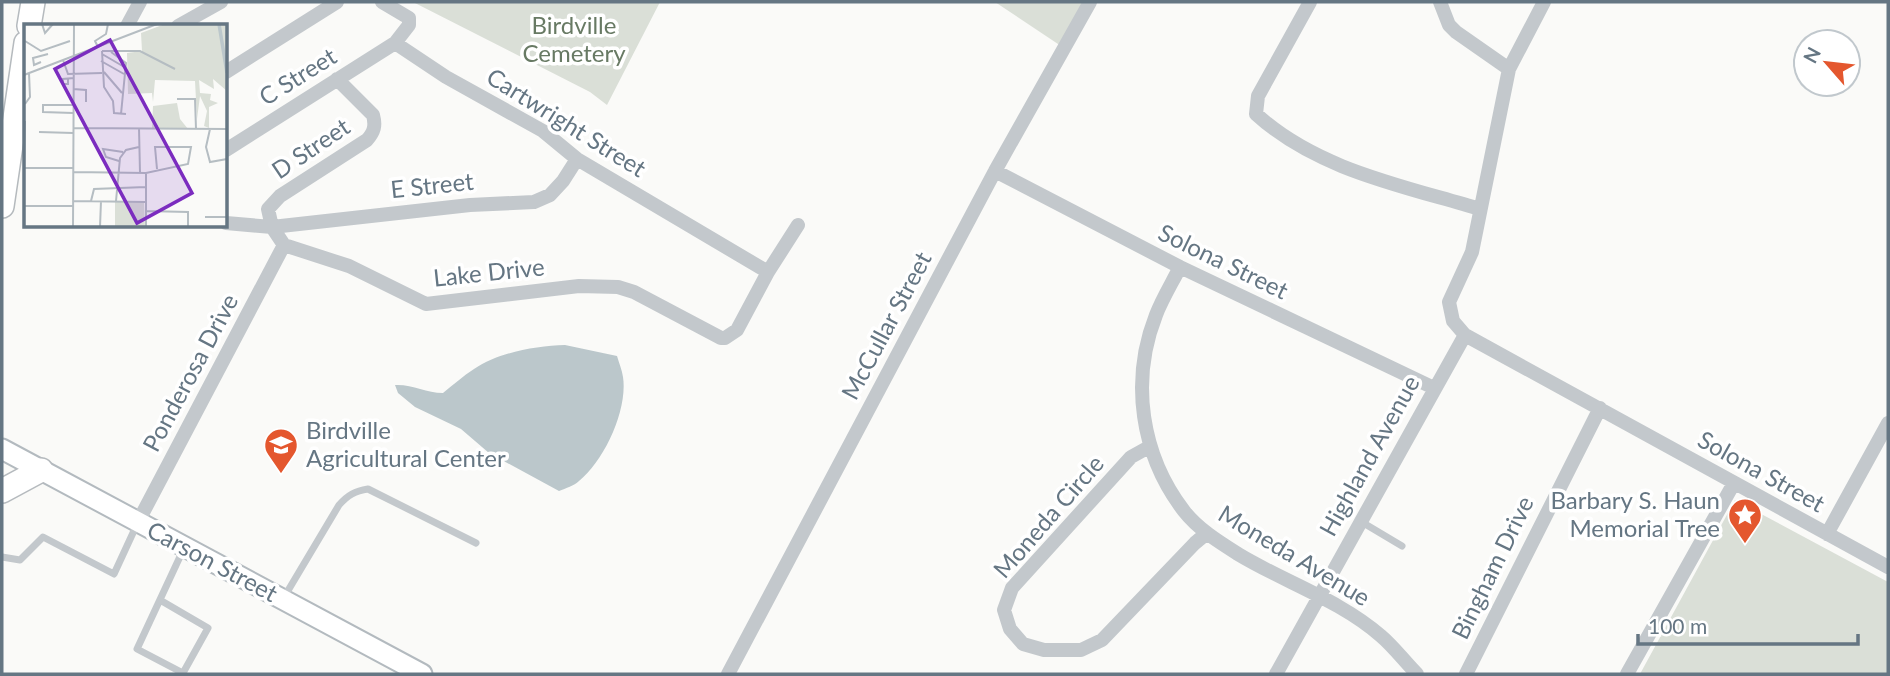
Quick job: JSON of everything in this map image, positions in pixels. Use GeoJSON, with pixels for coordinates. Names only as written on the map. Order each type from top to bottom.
{"type":"FeatureCollection","features":[{"type":"Feature","properties":{"kind":"main road"},"geometry":{"type":"LineString","coordinates":[[29,24],[33,2]]}},
{"type":"Feature","properties":{"kind":"main road"},"geometry":{"type":"LineString","coordinates":[[2,206],[24,58]]}},
{"type":"Feature","properties":{"kind":"main road"},"geometry":{"type":"LineString","coordinates":[[2,491],[41,470]]}},
{"type":"Feature","properties":{"kind":"street"},"geometry":{"type":"LineString","coordinates":[[128,24],[140,2]]}},
{"type":"Feature","properties":{"kind":"street"},"geometry":{"type":"LineString","coordinates":[[182,24],[221,2]]}},
{"type":"Feature","properties":{"kind":"street"},"geometry":{"type":"LineString","coordinates":[[228,71],[337,2]]}},
{"type":"Feature","properties":{"kind":"street"},"geometry":{"type":"LineString","coordinates":[[382,2],[409,18],[410,25],[395,43]]}},
{"type":"Feature","properties":{"kind":"street","name":"McCullar Street"},"geometry":{"type":"LineString","coordinates":[[727,674],[995,171],[1090,2]]}},
{"type":"Feature","properties":{"kind":"street"},"geometry":{"type":"LineString","coordinates":[[1310,2],[1258,96],[1256,114],[1278,134],[1329,161],[1480,209]]}},
{"type":"Feature","properties":{"kind":"street"},"geometry":{"type":"LineString","coordinates":[[1440,2],[1449,24],[1456,32],[1509,69]]}},
{"type":"Feature","properties":{"kind":"street"},"geometry":{"type":"LineString","coordinates":[[1465,335],[1453,321],[1449,302],[1472,253],[1509,69],[1544,2]]}},
{"type":"Feature","properties":{"kind":"street","name":"C Street"},"geometry":{"type":"LineString","coordinates":[[228,149],[395,43]]}},
{"type":"Feature","properties":{"kind":"street","name":"Cartwright Street"},"geometry":{"type":"LineString","coordinates":[[395,43],[446,77],[543,131],[577,159],[768,272]]}},
{"type":"Feature","properties":{"kind":"street","name":"D Street"},"geometry":{"type":"LineString","coordinates":[[272,226],[268,209],[280,195],[367,140],[372,134],[375,124],[373,115],[337,79]]}},
{"type":"Feature","properties":{"kind":"street","name":"E Street"},"geometry":{"type":"LineString","coordinates":[[272,226],[470,205],[534,202],[550,195],[577,159]]}},
{"type":"Feature","properties":{"kind":"street","name":"Solona Street"},"geometry":{"type":"LineString","coordinates":[[995,171],[1180,267],[1434,388]]}},
{"type":"Feature","properties":{"kind":"street"},"geometry":{"type":"LineString","coordinates":[[228,223],[272,226],[284,246]]}},
{"type":"Feature","properties":{"kind":"street"},"geometry":{"type":"LineString","coordinates":[[768,272],[798,225]]}},
{"type":"Feature","properties":{"kind":"street","name":"Lake Drive"},"geometry":{"type":"LineString","coordinates":[[284,246],[349,265],[425,304],[605,285],[634,292],[721,338],[737,330],[768,272]]}},
{"type":"Feature","properties":{"kind":"street","name":"Ponderosa Drive"},"geometry":{"type":"LineString","coordinates":[[138,522],[284,246]]}},
{"type":"Feature","properties":{"kind":"street","name":"Moneda Avenue"},"geometry":{"type":"LineString","coordinates":[[1180,267],[1156,315],[1147,351],[1142,414],[1149,447],[1163,477],[1185,512],[1207,533],[1240,555],[1318,595],[1380,635],[1418,674]]}},
{"type":"Feature","properties":{"kind":"street","name":"Solona Street"},"geometry":{"type":"LineString","coordinates":[[1465,335],[1888,567]]}},
{"type":"Feature","properties":{"kind":"street","name":"Highland Avenue"},"geometry":{"type":"LineString","coordinates":[[1276,674],[1465,335]]}},
{"type":"Feature","properties":{"kind":"street","name":"Bingham Drive"},"geometry":{"type":"LineString","coordinates":[[1466,674],[1600,408]]}},
{"type":"Feature","properties":{"kind":"street"},"geometry":{"type":"LineString","coordinates":[[1827,534],[1888,423]]}},
{"type":"Feature","properties":{"kind":"street","name":"Moneda Circle"},"geometry":{"type":"LineString","coordinates":[[1149,447],[1131,457],[1012,588],[1004,610],[1010,629],[1023,644],[1044,650],[1081,650],[1102,640],[1207,533]]}},
{"type":"Feature","properties":{"kind":"street","name":"Carson Street"},"geometry":{"type":"LineString","coordinates":[[2,449],[282,599],[397,668],[422,674]]}},
{"type":"Feature","properties":{"kind":"street"},"geometry":{"type":"LineString","coordinates":[[1627,674],[1734,483]]}},
{"type":"Feature","properties":{"kind":"lane"},"geometry":{"type":"LineString","coordinates":[[282,599],[339,505],[349,494],[357,491],[368,489],[476,543]]}},
{"type":"Feature","properties":{"kind":"lane"},"geometry":{"type":"LineString","coordinates":[[1360,521],[1402,547]]}},
{"type":"Feature","properties":{"kind":"lane"},"geometry":{"type":"LineString","coordinates":[[2,557],[20,560],[43,537],[114,574],[138,522]]}},
{"type":"Feature","properties":{"kind":"lane"},"geometry":{"type":"LineString","coordinates":[[160,600],[208,628],[183,673],[137,649],[184,547]]}},
{"type":"Feature","properties":{"kind":"green space","name":"Birdville Cemetery"},"geometry":{"type":"Polygon","coordinates":[[[413,2],[660,2],[607,105],[590,92],[413,2]]]}},
{"type":"Feature","properties":{"kind":"green space"},"geometry":{"type":"Polygon","coordinates":[[[995,2],[1090,2],[1064,48],[995,2]]]}},
{"type":"Feature","properties":{"kind":"green space"},"geometry":{"type":"Polygon","coordinates":[[[1735,500],[1888,582],[1888,674],[1640,674],[1735,500]]]}},
{"type":"Feature","properties":{"kind":"shaded area"},"geometry":{"type":"Polygon","coordinates":[[[565,345],[617,356],[623,374],[624,390],[618,419],[597,461],[577,483],[559,491],[489,453],[461,429],[415,407],[398,393],[395,385],[443,393],[470,372],[495,358],[530,349],[565,345]]]}},
{"type":"Feature","properties":{"kind":"place","name":"Birdville Agricultural Center"},"geometry":{"type":"Point","coordinates":[281,475]}},
{"type":"Feature","properties":{"kind":"place","name":"Barbary S. Haun Memorial Tree"},"geometry":{"type":"Point","coordinates":[1745,545]}}]}
